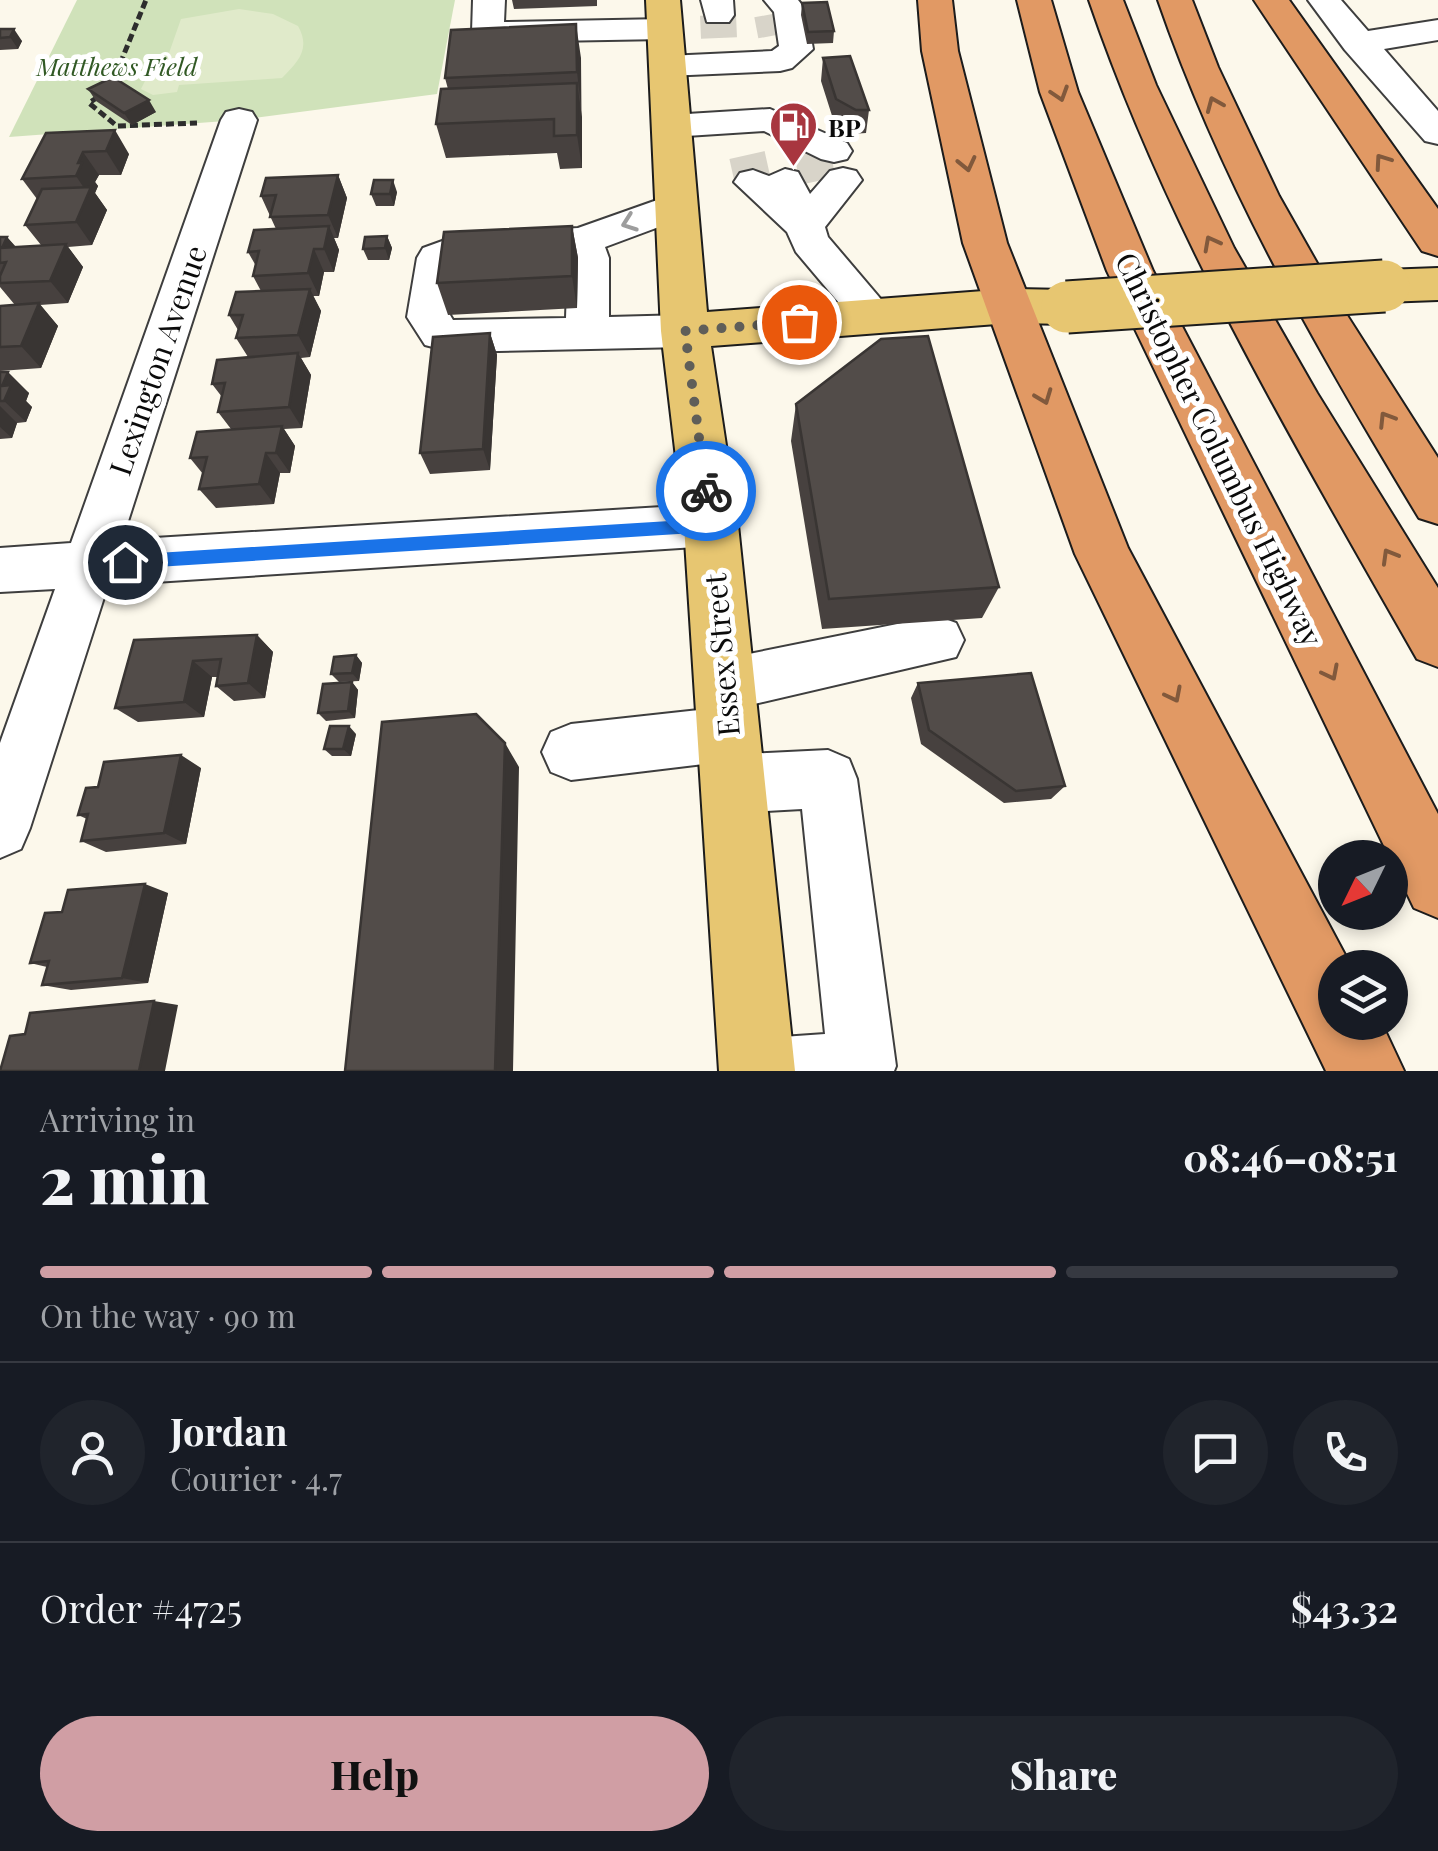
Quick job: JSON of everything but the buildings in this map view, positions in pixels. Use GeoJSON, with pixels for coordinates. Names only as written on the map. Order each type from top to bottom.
{"type":"FeatureCollection","features":[{"type":"Feature","properties":{"kind":"highway"},"geometry":{"type":"LineString","coordinates":[[935,0],[940,51],[986,242],[1103,554],[1318,977]]}},
{"type":"Feature","properties":{"kind":"highway","name":"Christopher Columbus Highway"},"geometry":{"type":"LineString","coordinates":[[1034,0],[1058,92],[1130,272],[1438,884]]}},
{"type":"Feature","properties":{"kind":"highway"},"geometry":{"type":"LineString","coordinates":[[1106,0],[1145,108],[1178,182],[1310,422],[1438,640]]}},
{"type":"Feature","properties":{"kind":"highway"},"geometry":{"type":"LineString","coordinates":[[1175,0],[1217,112],[1262,203],[1346,354],[1438,502]]}},
{"type":"Feature","properties":{"kind":"highway"},"geometry":{"type":"LineString","coordinates":[[1271,0],[1438,241]]}},
{"type":"Feature","properties":{"kind":"highway"},"geometry":{"type":"LineString","coordinates":[[1350,1040],[1366,1071]]}},
{"type":"Feature","properties":{"kind":"main road","name":"Essex Street"},"geometry":{"type":"LineString","coordinates":[[669,19],[671,126],[685,331],[710,525],[758,1071]]}},
{"type":"Feature","properties":{"kind":"main road"},"geometry":{"type":"LineString","coordinates":[[685,331],[1010,306],[1067,308],[1438,284]]}},
{"type":"Feature","properties":{"kind":"street"},"geometry":{"type":"LineString","coordinates":[[489,0],[488,32],[669,19],[749,26]]}},
{"type":"Feature","properties":{"kind":"street"},"geometry":{"type":"LineString","coordinates":[[1324,0],[1438,133]]}},
{"type":"Feature","properties":{"kind":"street"},"geometry":{"type":"LineString","coordinates":[[1357,43],[1438,30]]}},
{"type":"Feature","properties":{"kind":"street","name":"Lexington Avenue"},"geometry":{"type":"LineString","coordinates":[[0,828],[238,120]]}},
{"type":"Feature","properties":{"kind":"street"},"geometry":{"type":"LineString","coordinates":[[671,126],[796,157]]}},
{"type":"Feature","properties":{"kind":"street"},"geometry":{"type":"LineString","coordinates":[[796,157],[804,226],[810,242],[875,317]]}},
{"type":"Feature","properties":{"kind":"street"},"geometry":{"type":"LineString","coordinates":[[796,157],[804,226]]}},
{"type":"Feature","properties":{"kind":"street"},"geometry":{"type":"LineString","coordinates":[[518,252],[677,206]]}},
{"type":"Feature","properties":{"kind":"street"},"geometry":{"type":"LineString","coordinates":[[515,325],[589,258],[518,252],[438,258],[428,317],[440,334],[515,325],[685,331]]}},
{"type":"Feature","properties":{"kind":"street"},"geometry":{"type":"LineString","coordinates":[[0,570],[710,525]]}},
{"type":"Feature","properties":{"kind":"street"},"geometry":{"type":"LineString","coordinates":[[571,752],[728,735],[937,640]]}},
{"type":"Feature","properties":{"kind":"street"},"geometry":{"type":"LineString","coordinates":[[728,735],[828,779],[862,1066],[782,1071]]}},
{"type":"Feature","properties":{"kind":"path"},"geometry":{"type":"LineString","coordinates":[[146,0],[110,90],[89,103],[117,126],[238,120]]}},
{"type":"Feature","properties":{"kind":"green space","name":"Matthews Field"},"geometry":{"type":"Polygon","coordinates":[[[77,0],[455,0],[437,94],[239,120],[9,137],[77,0]]]}},
{"type":"Feature","properties":{"kind":"green space"},"geometry":{"type":"Polygon","coordinates":[[[239,9],[273,14],[298,26],[303,48],[298,61],[282,78],[179,85],[177,92],[153,95],[141,89],[147,77],[162,73],[181,19],[239,9]]]}},
{"type":"Feature","properties":{"kind":"tunnel"},"geometry":{"type":"LineString","coordinates":[[772,14],[776,35]]}},
{"type":"Feature","properties":{"kind":"tunnel"},"geometry":{"type":"LineString","coordinates":[[718,15],[719,38]]}},
{"type":"Feature","properties":{"kind":"tunnel"},"geometry":{"type":"LineString","coordinates":[[812,152],[818,181]]}},
{"type":"Feature","properties":{"kind":"tunnel"},"geometry":{"type":"LineString","coordinates":[[747,155],[753,182]]}},
{"type":"Feature","properties":{"kind":"way so far"},"geometry":{"type":"LineString","coordinates":[[706,491],[685,331],[799,322]]}},
{"type":"Feature","properties":{"kind":"place","name":"BP"},"geometry":{"type":"Point","coordinates":[793,168]}},
{"type":"Feature","properties":{"kind":"route"},"geometry":{"type":"LineString","coordinates":[[125,562],[710,525],[706,491]]}}]}
